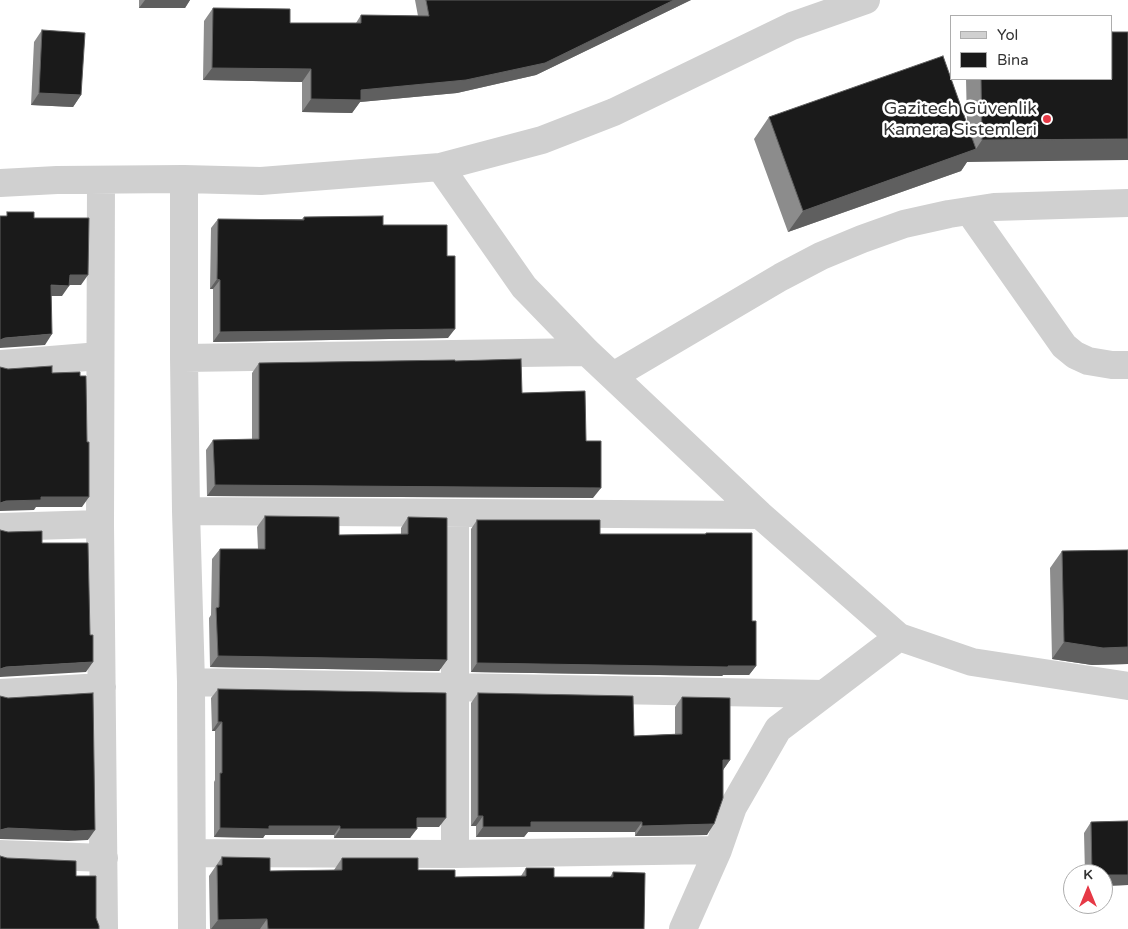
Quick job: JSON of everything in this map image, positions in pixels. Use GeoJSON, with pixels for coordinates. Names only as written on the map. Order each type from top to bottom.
{"type":"FeatureCollection","features":[{"type":"Feature","properties":{"kind":"street"},"geometry":{"type":"LineString","coordinates":[[0,183],[57,180],[184,179],[261,181],[440,167],[542,140],[614,112],[792,26],[866,0]]}},
{"type":"Feature","properties":{"kind":"street"},"geometry":{"type":"LineString","coordinates":[[440,167],[524,287],[587,352],[760,515],[899,637],[972,662],[1128,686]]}},
{"type":"Feature","properties":{"kind":"street"},"geometry":{"type":"LineString","coordinates":[[184,179],[186,511],[192,682],[192,929]]}},
{"type":"Feature","properties":{"kind":"street"},"geometry":{"type":"LineString","coordinates":[[102,180],[100,524],[104,929]]}},
{"type":"Feature","properties":{"kind":"street"},"geometry":{"type":"LineString","coordinates":[[613,376],[781,277],[821,256],[862,238],[904,224],[969,211],[1003,207],[1128,203]]}},
{"type":"Feature","properties":{"kind":"street"},"geometry":{"type":"LineString","coordinates":[[969,211],[1064,346],[1075,355],[1088,361],[1112,365],[1128,365]]}},
{"type":"Feature","properties":{"kind":"street"},"geometry":{"type":"LineString","coordinates":[[184,358],[587,352]]}},
{"type":"Feature","properties":{"kind":"street"},"geometry":{"type":"LineString","coordinates":[[0,364],[100,356]]}},
{"type":"Feature","properties":{"kind":"street"},"geometry":{"type":"LineString","coordinates":[[186,511],[760,515]]}},
{"type":"Feature","properties":{"kind":"street"},"geometry":{"type":"LineString","coordinates":[[455,513],[455,854]]}},
{"type":"Feature","properties":{"kind":"street"},"geometry":{"type":"LineString","coordinates":[[0,527],[100,524]]}},
{"type":"Feature","properties":{"kind":"street"},"geometry":{"type":"LineString","coordinates":[[684,929],[718,850],[734,807],[778,729],[899,637]]}},
{"type":"Feature","properties":{"kind":"street"},"geometry":{"type":"LineString","coordinates":[[192,682],[824,694]]}},
{"type":"Feature","properties":{"kind":"street"},"geometry":{"type":"LineString","coordinates":[[0,693],[102,687]]}},
{"type":"Feature","properties":{"kind":"street"},"geometry":{"type":"LineString","coordinates":[[192,853],[455,854],[718,850]]}},
{"type":"Feature","properties":{"kind":"street"},"geometry":{"type":"LineString","coordinates":[[0,854],[104,858]]}},
{"type":"Feature","properties":{"kind":"building"},"geometry":{"type":"Polygon","coordinates":[[[426,0],[674,0],[545,63],[466,80],[361,90],[361,100],[311,99],[311,69],[212,68],[213,8],[290,9],[290,23],[361,23],[361,15],[429,16],[426,0]]]}},
{"type":"Feature","properties":{"kind":"building"},"geometry":{"type":"Polygon","coordinates":[[[42,30],[85,33],[81,95],[39,93],[42,30]]]}},
{"type":"Feature","properties":{"kind":"building","name":"Gazitech Güvenlik Kamera Sistemleri"},"geometry":{"type":"Polygon","coordinates":[[[1113,32],[1128,32],[1128,139],[982,140],[981,80],[1113,80],[1113,32]]]}},
{"type":"Feature","properties":{"kind":"building"},"geometry":{"type":"Polygon","coordinates":[[[943,56],[976,149],[803,211],[769,117],[943,56]]]}},
{"type":"Feature","properties":{"kind":"building"},"geometry":{"type":"Polygon","coordinates":[[[7,212],[34,212],[34,218],[89,218],[88,275],[70,275],[69,286],[51,285],[52,334],[0,340],[0,216],[7,216],[7,212]]]}},
{"type":"Feature","properties":{"kind":"building"},"geometry":{"type":"Polygon","coordinates":[[[383,216],[383,225],[447,225],[447,256],[455,256],[455,329],[220,332],[220,280],[217,279],[218,219],[304,220],[304,217],[383,216]]]}},
{"type":"Feature","properties":{"kind":"building"},"geometry":{"type":"Polygon","coordinates":[[[521,359],[522,393],[585,391],[586,441],[601,441],[601,488],[215,485],[213,440],[259,439],[259,363],[521,359]]]}},
{"type":"Feature","properties":{"kind":"building"},"geometry":{"type":"Polygon","coordinates":[[[52,366],[52,373],[80,372],[80,376],[86,376],[89,497],[41,497],[41,500],[6,501],[0,503],[0,367],[8,369],[52,366]]]}},
{"type":"Feature","properties":{"kind":"building"},"geometry":{"type":"Polygon","coordinates":[[[265,516],[339,517],[339,535],[408,534],[408,517],[447,518],[447,660],[218,656],[216,608],[219,607],[220,549],[265,549],[265,516]]]}},
{"type":"Feature","properties":{"kind":"building"},"geometry":{"type":"Polygon","coordinates":[[[477,520],[600,520],[600,534],[752,533],[752,621],[756,621],[756,666],[477,663],[477,520]]]}},
{"type":"Feature","properties":{"kind":"building"},"geometry":{"type":"Polygon","coordinates":[[[0,530],[8,532],[42,531],[42,543],[88,543],[90,635],[93,635],[93,662],[6,667],[0,669],[0,530]]]}},
{"type":"Feature","properties":{"kind":"building"},"geometry":{"type":"Polygon","coordinates":[[[1128,550],[1128,647],[1103,648],[1064,642],[1062,551],[1128,550]]]}},
{"type":"Feature","properties":{"kind":"building"},"geometry":{"type":"Polygon","coordinates":[[[218,689],[446,693],[446,818],[417,818],[417,829],[340,829],[340,826],[269,826],[269,829],[220,828],[222,722],[218,722],[218,689]]]}},
{"type":"Feature","properties":{"kind":"building"},"geometry":{"type":"Polygon","coordinates":[[[93,693],[95,830],[8,828],[0,830],[0,696],[8,698],[93,693]]]}},
{"type":"Feature","properties":{"kind":"building"},"geometry":{"type":"Polygon","coordinates":[[[478,693],[633,696],[634,736],[682,734],[682,697],[730,698],[730,760],[723,760],[723,798],[714,824],[642,826],[642,822],[531,822],[531,827],[483,827],[483,816],[478,816],[478,693]]]}},
{"type":"Feature","properties":{"kind":"building"},"geometry":{"type":"Polygon","coordinates":[[[1128,821],[1128,875],[1113,875],[1113,864],[1092,864],[1091,822],[1128,821]]]}},
{"type":"Feature","properties":{"kind":"building"},"geometry":{"type":"Polygon","coordinates":[[[0,856],[7,858],[76,861],[76,876],[96,876],[96,918],[99,929],[0,929],[0,856]]]}},
{"type":"Feature","properties":{"kind":"building"},"geometry":{"type":"Polygon","coordinates":[[[222,857],[270,858],[270,871],[342,870],[342,858],[418,858],[418,870],[455,870],[455,877],[526,876],[526,868],[554,868],[554,877],[613,877],[613,872],[645,873],[644,929],[268,929],[267,919],[218,920],[217,865],[222,865],[222,857]]]}},
{"type":"Feature","properties":{"kind":"place","name":"Gazitech Güvenlik Kamera Sistemleri"},"geometry":{"type":"Point","coordinates":[1047,119]}}]}
